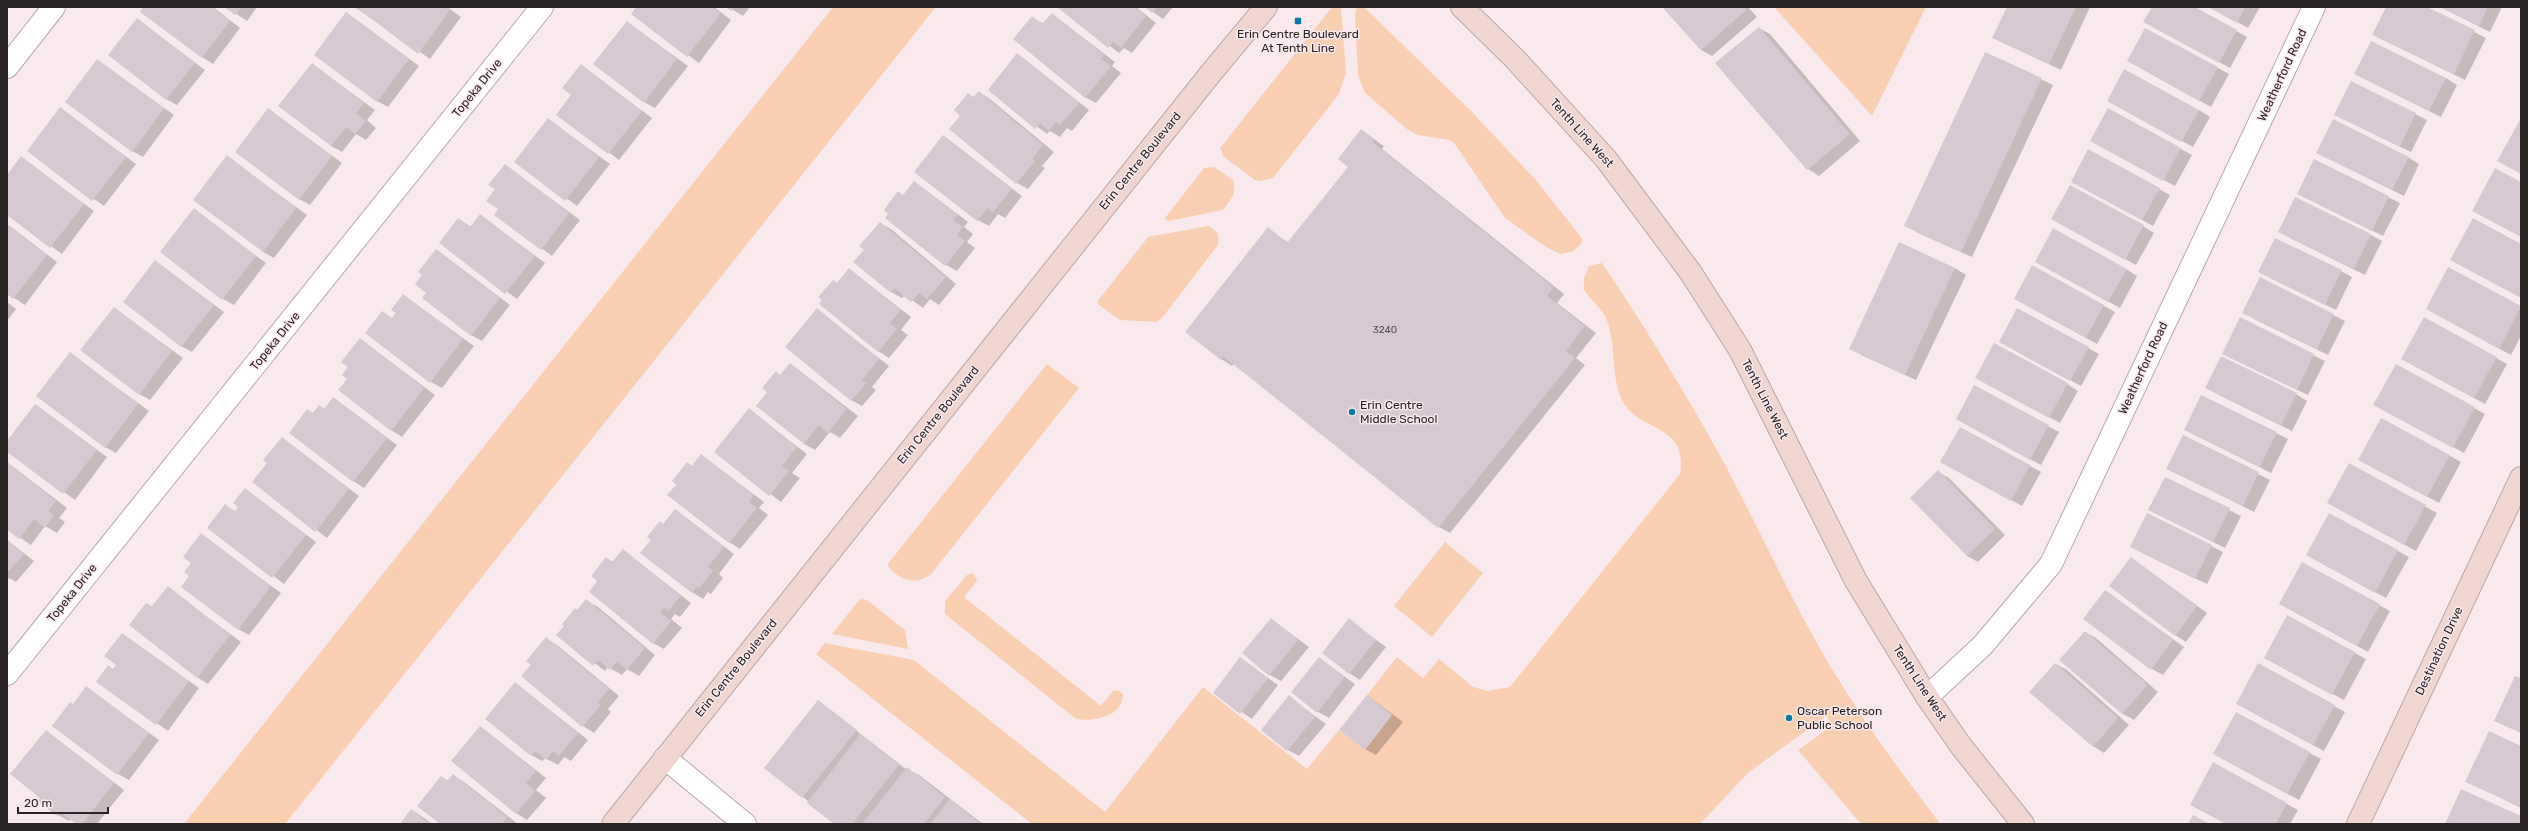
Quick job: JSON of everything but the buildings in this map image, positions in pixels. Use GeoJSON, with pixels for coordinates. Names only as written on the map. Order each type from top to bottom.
{"type":"FeatureCollection","features":[{"type":"Feature","properties":{"kind":"street"},"geometry":{"type":"LineString","coordinates":[[7,67],[54,7]]}},
{"type":"Feature","properties":{"kind":"street","name":"Topeka Drive"},"geometry":{"type":"LineString","coordinates":[[7,674],[542,7]]}},
{"type":"Feature","properties":{"kind":"street","name":"Erin Centre Boulevard"},"geometry":{"type":"LineString","coordinates":[[613,824],[1191,98],[1266,7]]}},
{"type":"Feature","properties":{"kind":"street","name":"Tenth Line West"},"geometry":{"type":"LineString","coordinates":[[1462,7],[1515,59],[1606,159],[1691,273],[1740,350],[1856,581],[1927,697],[1961,746],[2023,824]]}},
{"type":"Feature","properties":{"kind":"street","name":"Weatherford Road"},"geometry":{"type":"LineString","coordinates":[[1927,697],[1983,645],[2050,564],[2314,7]]}},
{"type":"Feature","properties":{"kind":"street","name":"Destination Drive"},"geometry":{"type":"LineString","coordinates":[[2358,824],[2521,478]]}},
{"type":"Feature","properties":{"kind":"street"},"geometry":{"type":"LineString","coordinates":[[665,758],[746,824]]}},
{"type":"Feature","properties":{"kind":"shaded area"},"geometry":{"type":"Polygon","coordinates":[[[833,7],[936,7],[285,824],[184,824],[833,7]]]}},
{"type":"Feature","properties":{"kind":"shaded area"},"geometry":{"type":"Polygon","coordinates":[[[1332,7],[1341,7],[1346,73],[1339,94],[1273,178],[1260,181],[1255,180],[1224,157],[1220,148],[1332,7]]]}},
{"type":"Feature","properties":{"kind":"shaded area"},"geometry":{"type":"Polygon","coordinates":[[[1357,7],[1364,7],[1471,111],[1535,179],[1581,237],[1582,243],[1572,252],[1561,254],[1546,247],[1505,218],[1454,143],[1450,140],[1418,135],[1407,129],[1365,93],[1358,75],[1355,15],[1357,7]]]}},
{"type":"Feature","properties":{"kind":"shaded area"},"geometry":{"type":"Polygon","coordinates":[[[1774,7],[1926,7],[1872,116],[1774,7]]]}},
{"type":"Feature","properties":{"kind":"shaded area"},"geometry":{"type":"Polygon","coordinates":[[[1214,167],[1233,180],[1234,193],[1223,210],[1168,221],[1165,218],[1204,168],[1214,167]]]}},
{"type":"Feature","properties":{"kind":"shaded area"},"geometry":{"type":"Polygon","coordinates":[[[1208,226],[1214,229],[1217,233],[1219,238],[1218,245],[1162,318],[1156,322],[1120,320],[1099,305],[1097,302],[1148,237],[1208,226]]]}},
{"type":"Feature","properties":{"kind":"shaded area"},"geometry":{"type":"Polygon","coordinates":[[[1602,263],[1634,311],[1694,409],[1722,459],[1821,651],[1861,715],[1912,787],[1939,822],[1937,824],[1861,824],[1798,750],[1833,725],[1826,716],[1748,773],[1700,824],[1032,824],[816,654],[825,643],[914,660],[1105,812],[1203,687],[1307,769],[1339,730],[1365,750],[1392,715],[1367,695],[1397,657],[1423,678],[1439,659],[1473,687],[1488,691],[1510,687],[1680,474],[1681,458],[1677,446],[1670,437],[1662,431],[1641,420],[1631,412],[1623,402],[1619,392],[1616,382],[1611,339],[1606,318],[1584,290],[1584,278],[1589,266],[1602,263]]]}},
{"type":"Feature","properties":{"kind":"shaded area"},"geometry":{"type":"Polygon","coordinates":[[[1047,364],[1079,388],[932,573],[920,580],[914,581],[897,575],[887,565],[1047,364]]]}},
{"type":"Feature","properties":{"kind":"shaded area"},"geometry":{"type":"Polygon","coordinates":[[[1445,542],[1483,573],[1432,637],[1394,606],[1445,542]]]}},
{"type":"Feature","properties":{"kind":"shaded area"},"geometry":{"type":"Polygon","coordinates":[[[972,573],[977,581],[964,597],[1101,706],[1113,691],[1118,690],[1123,694],[1122,702],[1118,708],[1113,713],[1106,716],[1090,720],[1076,719],[945,614],[945,601],[967,575],[972,573]]]}},
{"type":"Feature","properties":{"kind":"shaded area"},"geometry":{"type":"Polygon","coordinates":[[[860,599],[867,600],[905,630],[908,649],[832,634],[860,599]]]}},
{"type":"Feature","properties":{"kind":"place","name":"Erin Centre Boulevard At Tenth Line"},"geometry":{"type":"Point","coordinates":[1298,21]}},
{"type":"Feature","properties":{"kind":"place","name":"Erin Centre Middle School"},"geometry":{"type":"Point","coordinates":[1352,412]}},
{"type":"Feature","properties":{"kind":"place","name":"Oscar Peterson Public School"},"geometry":{"type":"Point","coordinates":[1789,718]}}]}
